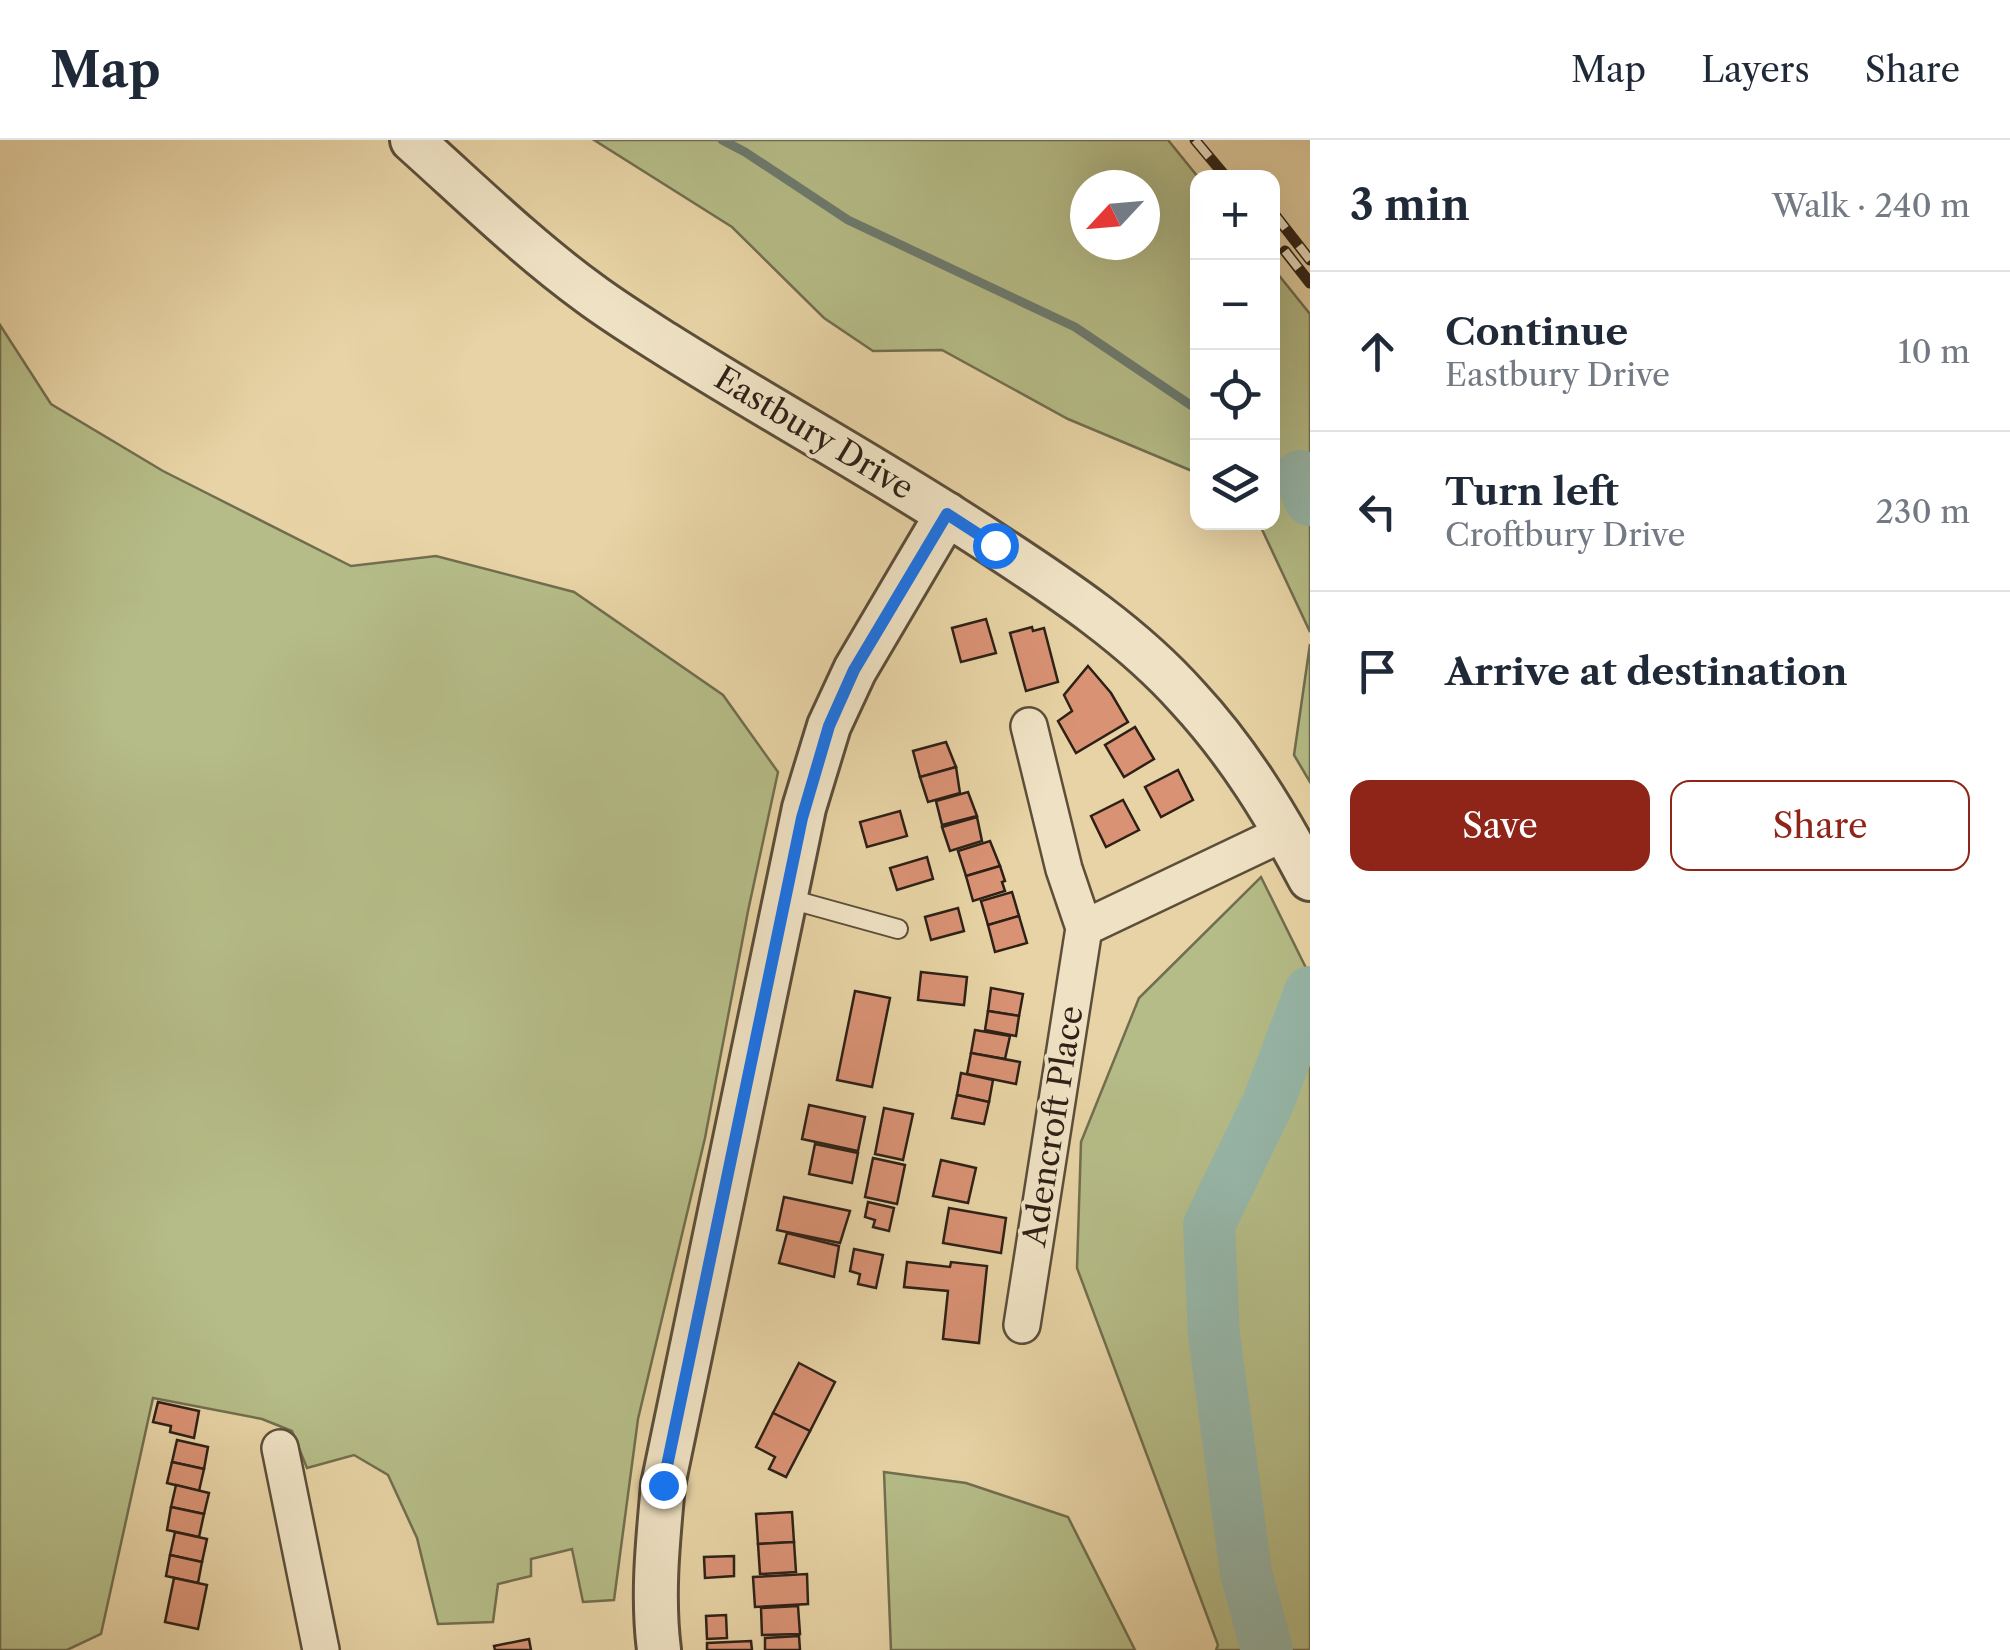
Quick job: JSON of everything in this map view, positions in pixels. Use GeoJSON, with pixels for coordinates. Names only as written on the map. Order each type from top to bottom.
{"type":"FeatureCollection","features":[{"type":"Feature","properties":{"kind":"street","name":"Eastbury Drive"},"geometry":{"type":"LineString","coordinates":[[412,140],[589,293],[665,344],[947,514],[1061,588],[1120,633],[1186,695],[1238,757],[1286,832],[1310,879]]}},
{"type":"Feature","properties":{"kind":"street"},"geometry":{"type":"LineString","coordinates":[[660,1650],[656,1560],[663,1485],[804,808],[829,726],[854,670],[947,514]]}},
{"type":"Feature","properties":{"kind":"street","name":"Adencroft Place"},"geometry":{"type":"LineString","coordinates":[[1022,1325],[1084,928],[1064,869],[1029,726]]}},
{"type":"Feature","properties":{"kind":"street"},"geometry":{"type":"LineString","coordinates":[[1084,928],[1286,832]]}},
{"type":"Feature","properties":{"kind":"street"},"geometry":{"type":"LineString","coordinates":[[280,1448],[321,1650]]}},
{"type":"Feature","properties":{"kind":"lane"},"geometry":{"type":"LineString","coordinates":[[786,898],[898,929]]}},
{"type":"Feature","properties":{"kind":"green space"},"geometry":{"type":"Polygon","coordinates":[[[594,140],[1168,140],[1192,170],[1190,470],[1068,419],[942,350],[873,351],[824,318],[732,227],[594,140]]]}},
{"type":"Feature","properties":{"kind":"green space"},"geometry":{"type":"Polygon","coordinates":[[[1280,277],[1310,314],[1310,632],[1262,530],[1280,530],[1280,277]]]}},
{"type":"Feature","properties":{"kind":"green space"},"geometry":{"type":"Polygon","coordinates":[[[0,325],[51,404],[163,471],[351,566],[436,556],[574,592],[723,695],[778,772],[705,1138],[638,1419],[614,1600],[583,1602],[572,1549],[531,1559],[531,1576],[498,1584],[493,1622],[438,1624],[417,1538],[388,1475],[354,1455],[307,1468],[292,1431],[262,1419],[153,1398],[101,1634],[67,1650],[0,1650],[0,325]]]}},
{"type":"Feature","properties":{"kind":"green space"},"geometry":{"type":"Polygon","coordinates":[[[1310,644],[1310,782],[1294,755],[1310,644]]]}},
{"type":"Feature","properties":{"kind":"green space"},"geometry":{"type":"Polygon","coordinates":[[[1261,877],[1310,976],[1310,1650],[1216,1650],[1218,1645],[1077,1268],[1081,1142],[1139,998],[1261,877]]]}},
{"type":"Feature","properties":{"kind":"green space"},"geometry":{"type":"Polygon","coordinates":[[[884,1472],[966,1483],[1068,1517],[1135,1650],[891,1650],[884,1472]]]}},
{"type":"Feature","properties":{"kind":"building"},"geometry":{"type":"Polygon","coordinates":[[[986,619],[996,653],[961,662],[952,628],[986,619]]]}},
{"type":"Feature","properties":{"kind":"building"},"geometry":{"type":"Polygon","coordinates":[[[1032,627],[1033,631],[1044,628],[1058,682],[1026,691],[1010,633],[1032,627]]]}},
{"type":"Feature","properties":{"kind":"building"},"geometry":{"type":"Polygon","coordinates":[[[1088,666],[1111,693],[1128,722],[1076,753],[1058,721],[1072,711],[1064,695],[1088,666]]]}},
{"type":"Feature","properties":{"kind":"building"},"geometry":{"type":"Polygon","coordinates":[[[1135,727],[1154,759],[1124,777],[1105,745],[1135,727]]]}},
{"type":"Feature","properties":{"kind":"building"},"geometry":{"type":"Polygon","coordinates":[[[946,742],[956,767],[920,777],[913,751],[946,742]]]}},
{"type":"Feature","properties":{"kind":"building"},"geometry":{"type":"Polygon","coordinates":[[[956,767],[960,793],[928,802],[920,777],[956,767]]]}},
{"type":"Feature","properties":{"kind":"building"},"geometry":{"type":"Polygon","coordinates":[[[1178,770],[1193,800],[1161,817],[1145,787],[1178,770]]]}},
{"type":"Feature","properties":{"kind":"building"},"geometry":{"type":"Polygon","coordinates":[[[968,792],[977,816],[942,825],[936,801],[968,792]]]}},
{"type":"Feature","properties":{"kind":"building"},"geometry":{"type":"Polygon","coordinates":[[[1123,800],[1139,830],[1106,847],[1091,816],[1123,800]]]}},
{"type":"Feature","properties":{"kind":"building"},"geometry":{"type":"Polygon","coordinates":[[[900,811],[907,836],[867,847],[860,822],[900,811]]]}},
{"type":"Feature","properties":{"kind":"building"},"geometry":{"type":"Polygon","coordinates":[[[977,817],[982,841],[950,851],[942,827],[977,817]]]}},
{"type":"Feature","properties":{"kind":"building"},"geometry":{"type":"Polygon","coordinates":[[[990,841],[1000,866],[966,876],[958,851],[990,841]]]}},
{"type":"Feature","properties":{"kind":"building"},"geometry":{"type":"Polygon","coordinates":[[[927,857],[933,879],[897,890],[890,868],[927,857]]]}},
{"type":"Feature","properties":{"kind":"building"},"geometry":{"type":"Polygon","coordinates":[[[1000,866],[1005,891],[973,901],[966,876],[1000,866]]]}},
{"type":"Feature","properties":{"kind":"building"},"geometry":{"type":"Polygon","coordinates":[[[1012,892],[1019,916],[988,925],[981,901],[1012,892]]]}},
{"type":"Feature","properties":{"kind":"building"},"geometry":{"type":"Polygon","coordinates":[[[958,908],[964,931],[931,940],[925,917],[958,908]]]}},
{"type":"Feature","properties":{"kind":"building"},"geometry":{"type":"Polygon","coordinates":[[[1019,916],[1027,943],[995,952],[988,925],[1019,916]]]}},
{"type":"Feature","properties":{"kind":"building"},"geometry":{"type":"Polygon","coordinates":[[[921,972],[967,977],[964,1005],[918,1000],[921,972]]]}},
{"type":"Feature","properties":{"kind":"building"},"geometry":{"type":"Polygon","coordinates":[[[991,988],[1023,994],[1019,1016],[988,1011],[991,988]]]}},
{"type":"Feature","properties":{"kind":"building"},"geometry":{"type":"Polygon","coordinates":[[[855,991],[890,998],[872,1087],[837,1080],[855,991]]]}},
{"type":"Feature","properties":{"kind":"building"},"geometry":{"type":"Polygon","coordinates":[[[988,1011],[1019,1016],[1016,1036],[985,1030],[988,1011]]]}},
{"type":"Feature","properties":{"kind":"building"},"geometry":{"type":"Polygon","coordinates":[[[975,1030],[1010,1036],[1005,1059],[971,1053],[975,1030]]]}},
{"type":"Feature","properties":{"kind":"building"},"geometry":{"type":"Polygon","coordinates":[[[971,1053],[1020,1062],[1016,1084],[967,1074],[971,1053]]]}},
{"type":"Feature","properties":{"kind":"building"},"geometry":{"type":"Polygon","coordinates":[[[961,1073],[993,1080],[989,1102],[957,1095],[961,1073]]]}},
{"type":"Feature","properties":{"kind":"building"},"geometry":{"type":"Polygon","coordinates":[[[957,1095],[989,1102],[984,1124],[952,1118],[957,1095]]]}},
{"type":"Feature","properties":{"kind":"building"},"geometry":{"type":"Polygon","coordinates":[[[809,1105],[865,1117],[858,1151],[802,1139],[809,1105]]]}},
{"type":"Feature","properties":{"kind":"building"},"geometry":{"type":"Polygon","coordinates":[[[884,1108],[913,1114],[903,1160],[875,1154],[884,1108]]]}},
{"type":"Feature","properties":{"kind":"building"},"geometry":{"type":"Polygon","coordinates":[[[815,1144],[858,1153],[852,1183],[809,1174],[815,1144]]]}},
{"type":"Feature","properties":{"kind":"building"},"geometry":{"type":"Polygon","coordinates":[[[873,1158],[905,1165],[897,1204],[865,1197],[873,1158]]]}},
{"type":"Feature","properties":{"kind":"building"},"geometry":{"type":"Polygon","coordinates":[[[941,1160],[976,1168],[968,1203],[933,1196],[941,1160]]]}},
{"type":"Feature","properties":{"kind":"building"},"geometry":{"type":"Polygon","coordinates":[[[784,1197],[850,1211],[840,1243],[777,1230],[784,1197]]]}},
{"type":"Feature","properties":{"kind":"building"},"geometry":{"type":"Polygon","coordinates":[[[868,1202],[894,1208],[889,1231],[873,1227],[875,1220],[865,1217],[868,1202]]]}},
{"type":"Feature","properties":{"kind":"building"},"geometry":{"type":"Polygon","coordinates":[[[949,1208],[1006,1218],[1001,1253],[943,1243],[949,1208]]]}},
{"type":"Feature","properties":{"kind":"building"},"geometry":{"type":"Polygon","coordinates":[[[787,1233],[839,1246],[834,1277],[779,1263],[787,1233]]]}},
{"type":"Feature","properties":{"kind":"building"},"geometry":{"type":"Polygon","coordinates":[[[854,1249],[883,1255],[876,1288],[858,1284],[860,1274],[850,1271],[854,1249]]]}},
{"type":"Feature","properties":{"kind":"building"},"geometry":{"type":"Polygon","coordinates":[[[907,1262],[987,1266],[979,1343],[943,1339],[948,1291],[904,1287],[907,1262]]]}},
{"type":"Feature","properties":{"kind":"building"},"geometry":{"type":"Polygon","coordinates":[[[799,1363],[835,1382],[810,1431],[773,1413],[799,1363]]]}},
{"type":"Feature","properties":{"kind":"building"},"geometry":{"type":"Polygon","coordinates":[[[158,1402],[199,1411],[194,1438],[170,1432],[171,1426],[153,1422],[158,1402]]]}},
{"type":"Feature","properties":{"kind":"building"},"geometry":{"type":"Polygon","coordinates":[[[773,1413],[810,1431],[786,1477],[769,1469],[775,1457],[756,1447],[773,1413]]]}},
{"type":"Feature","properties":{"kind":"building"},"geometry":{"type":"Polygon","coordinates":[[[177,1440],[208,1447],[204,1469],[172,1462],[177,1440]]]}},
{"type":"Feature","properties":{"kind":"building"},"geometry":{"type":"Polygon","coordinates":[[[172,1462],[204,1469],[199,1491],[167,1483],[172,1462]]]}},
{"type":"Feature","properties":{"kind":"building"},"geometry":{"type":"Polygon","coordinates":[[[176,1485],[209,1493],[204,1514],[171,1507],[176,1485]]]}},
{"type":"Feature","properties":{"kind":"building"},"geometry":{"type":"Polygon","coordinates":[[[171,1507],[204,1514],[199,1537],[167,1530],[171,1507]]]}},
{"type":"Feature","properties":{"kind":"building"},"geometry":{"type":"Polygon","coordinates":[[[792,1512],[794,1542],[758,1544],[756,1514],[792,1512]]]}},
{"type":"Feature","properties":{"kind":"building"},"geometry":{"type":"Polygon","coordinates":[[[175,1532],[207,1539],[202,1562],[170,1555],[175,1532]]]}},
{"type":"Feature","properties":{"kind":"building"},"geometry":{"type":"Polygon","coordinates":[[[794,1542],[796,1572],[760,1574],[758,1544],[794,1542]]]}},
{"type":"Feature","properties":{"kind":"building"},"geometry":{"type":"Polygon","coordinates":[[[170,1555],[202,1562],[198,1583],[166,1576],[170,1555]]]}},
{"type":"Feature","properties":{"kind":"building"},"geometry":{"type":"Polygon","coordinates":[[[734,1556],[734,1576],[705,1578],[704,1557],[734,1556]]]}},
{"type":"Feature","properties":{"kind":"building"},"geometry":{"type":"Polygon","coordinates":[[[807,1574],[808,1604],[755,1607],[753,1577],[807,1574]]]}},
{"type":"Feature","properties":{"kind":"building"},"geometry":{"type":"Polygon","coordinates":[[[174,1578],[207,1585],[198,1629],[165,1622],[174,1578]]]}},
{"type":"Feature","properties":{"kind":"building"},"geometry":{"type":"Polygon","coordinates":[[[798,1606],[800,1634],[762,1635],[761,1608],[798,1606]]]}},
{"type":"Feature","properties":{"kind":"building"},"geometry":{"type":"Polygon","coordinates":[[[726,1615],[727,1638],[707,1639],[706,1616],[726,1615]]]}},
{"type":"Feature","properties":{"kind":"building"},"geometry":{"type":"Polygon","coordinates":[[[799,1636],[800,1650],[765,1650],[765,1638],[799,1636]]]}},
{"type":"Feature","properties":{"kind":"building"},"geometry":{"type":"Polygon","coordinates":[[[529,1639],[531,1650],[495,1650],[494,1646],[529,1639]]]}},
{"type":"Feature","properties":{"kind":"building"},"geometry":{"type":"Polygon","coordinates":[[[751,1641],[752,1650],[707,1650],[707,1643],[751,1641]]]}},
{"type":"Feature","properties":{"kind":"waterway"},"geometry":{"type":"LineString","coordinates":[[722,140],[848,220],[1075,327],[1190,405]]}},
{"type":"Feature","properties":{"kind":"waterway"},"geometry":{"type":"LineString","coordinates":[[1280,464],[1300,476]]}},
{"type":"Feature","properties":{"kind":"waterway"},"geometry":{"type":"LineString","coordinates":[[1300,476],[1310,500]]}},
{"type":"Feature","properties":{"kind":"waterway"},"geometry":{"type":"LineString","coordinates":[[1267,1650],[1246,1573],[1214,1335],[1209,1225],[1268,1103],[1310,992]]}},
{"type":"Feature","properties":{"kind":"railway"},"geometry":{"type":"LineString","coordinates":[[1195,140],[1220,170]]}},
{"type":"Feature","properties":{"kind":"railway"},"geometry":{"type":"LineString","coordinates":[[1280,221],[1310,260]]}},
{"type":"Feature","properties":{"kind":"railway"},"geometry":{"type":"LineString","coordinates":[[1285,251],[1310,283]]}},
{"type":"Feature","properties":{"kind":"route"},"geometry":{"type":"LineString","coordinates":[[663,1485],[802,818],[829,726],[854,670],[947,514],[995,545]]}}]}
